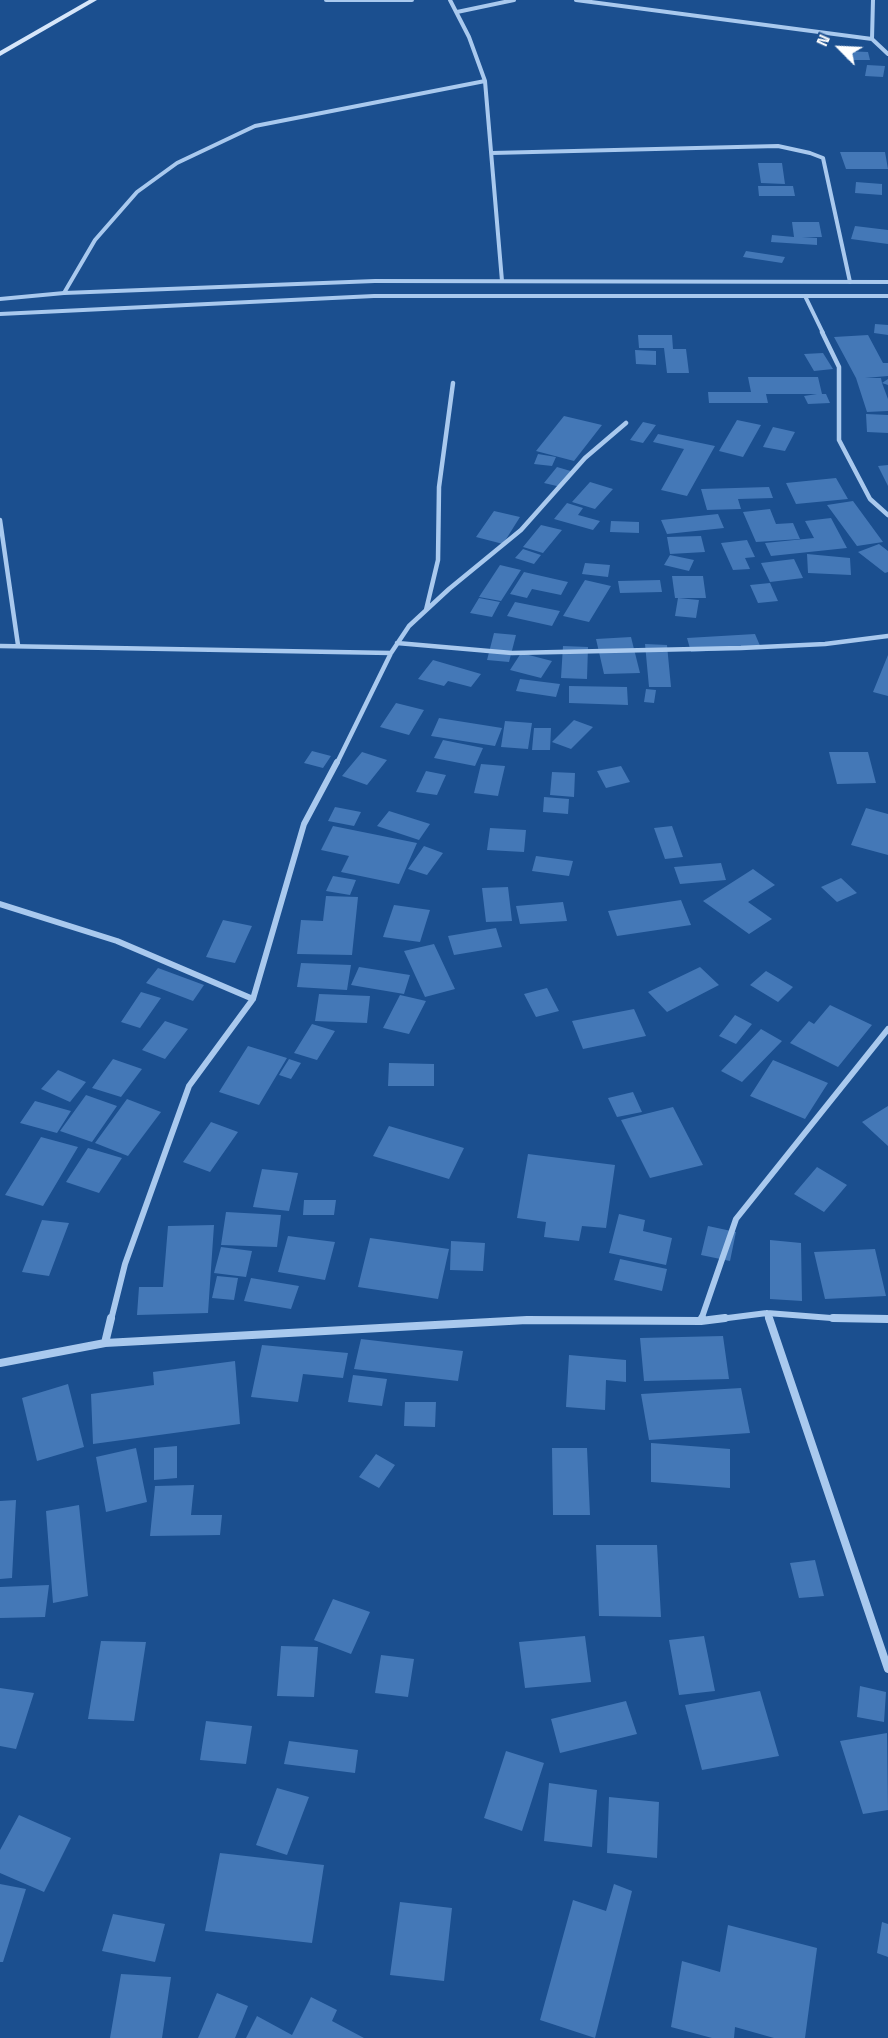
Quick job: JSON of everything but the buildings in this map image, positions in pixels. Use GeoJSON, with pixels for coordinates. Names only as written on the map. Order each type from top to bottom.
{"type":"FeatureCollection","features":[{"type":"Feature","properties":{"kind":"main road"},"geometry":{"type":"LineString","coordinates":[[0,54],[94,0]]}},
{"type":"Feature","properties":{"kind":"street"},"geometry":{"type":"LineString","coordinates":[[326,0],[412,0]]}},
{"type":"Feature","properties":{"kind":"street"},"geometry":{"type":"LineString","coordinates":[[450,0],[469,37],[485,81],[502,281]]}},
{"type":"Feature","properties":{"kind":"street"},"geometry":{"type":"LineString","coordinates":[[457,12],[514,0]]}},
{"type":"Feature","properties":{"kind":"street"},"geometry":{"type":"LineString","coordinates":[[576,0],[872,39],[888,54]]}},
{"type":"Feature","properties":{"kind":"street"},"geometry":{"type":"LineString","coordinates":[[872,39],[873,0]]}},
{"type":"Feature","properties":{"kind":"street"},"geometry":{"type":"LineString","coordinates":[[64,293],[95,240],[137,192],[177,164],[255,126],[485,81]]}},
{"type":"Feature","properties":{"kind":"street"},"geometry":{"type":"LineString","coordinates":[[492,153],[778,146],[810,153],[823,158],[850,282]]}},
{"type":"Feature","properties":{"kind":"street"},"geometry":{"type":"LineString","coordinates":[[0,299],[64,293],[375,281],[888,282]]}},
{"type":"Feature","properties":{"kind":"street"},"geometry":{"type":"LineString","coordinates":[[0,314],[374,296],[888,296]]}},
{"type":"Feature","properties":{"kind":"street"},"geometry":{"type":"LineString","coordinates":[[805,296],[839,367],[839,440],[870,499],[888,515]]}},
{"type":"Feature","properties":{"kind":"street"},"geometry":{"type":"LineString","coordinates":[[425,611],[438,560],[439,487],[453,383]]}},
{"type":"Feature","properties":{"kind":"street"},"geometry":{"type":"LineString","coordinates":[[105,1343],[125,1264],[189,1086],[253,999],[304,824],[351,736],[391,653],[409,626],[521,530],[585,458],[626,423]]}},
{"type":"Feature","properties":{"kind":"street"},"geometry":{"type":"LineString","coordinates":[[0,521],[18,645]]}},
{"type":"Feature","properties":{"kind":"street"},"geometry":{"type":"LineString","coordinates":[[397,643],[523,652],[762,647],[825,644],[888,636]]}},
{"type":"Feature","properties":{"kind":"street"},"geometry":{"type":"LineString","coordinates":[[0,646],[391,653]]}},
{"type":"Feature","properties":{"kind":"street"},"geometry":{"type":"LineString","coordinates":[[0,904],[117,941],[253,999]]}},
{"type":"Feature","properties":{"kind":"street"},"geometry":{"type":"LineString","coordinates":[[700,1321],[736,1219],[888,1029]]}},
{"type":"Feature","properties":{"kind":"street"},"geometry":{"type":"LineString","coordinates":[[0,1363],[105,1343],[527,1320],[700,1321],[767,1313],[844,1319],[888,1319]]}},
{"type":"Feature","properties":{"kind":"street"},"geometry":{"type":"LineString","coordinates":[[767,1313],[888,1669]]}}]}
